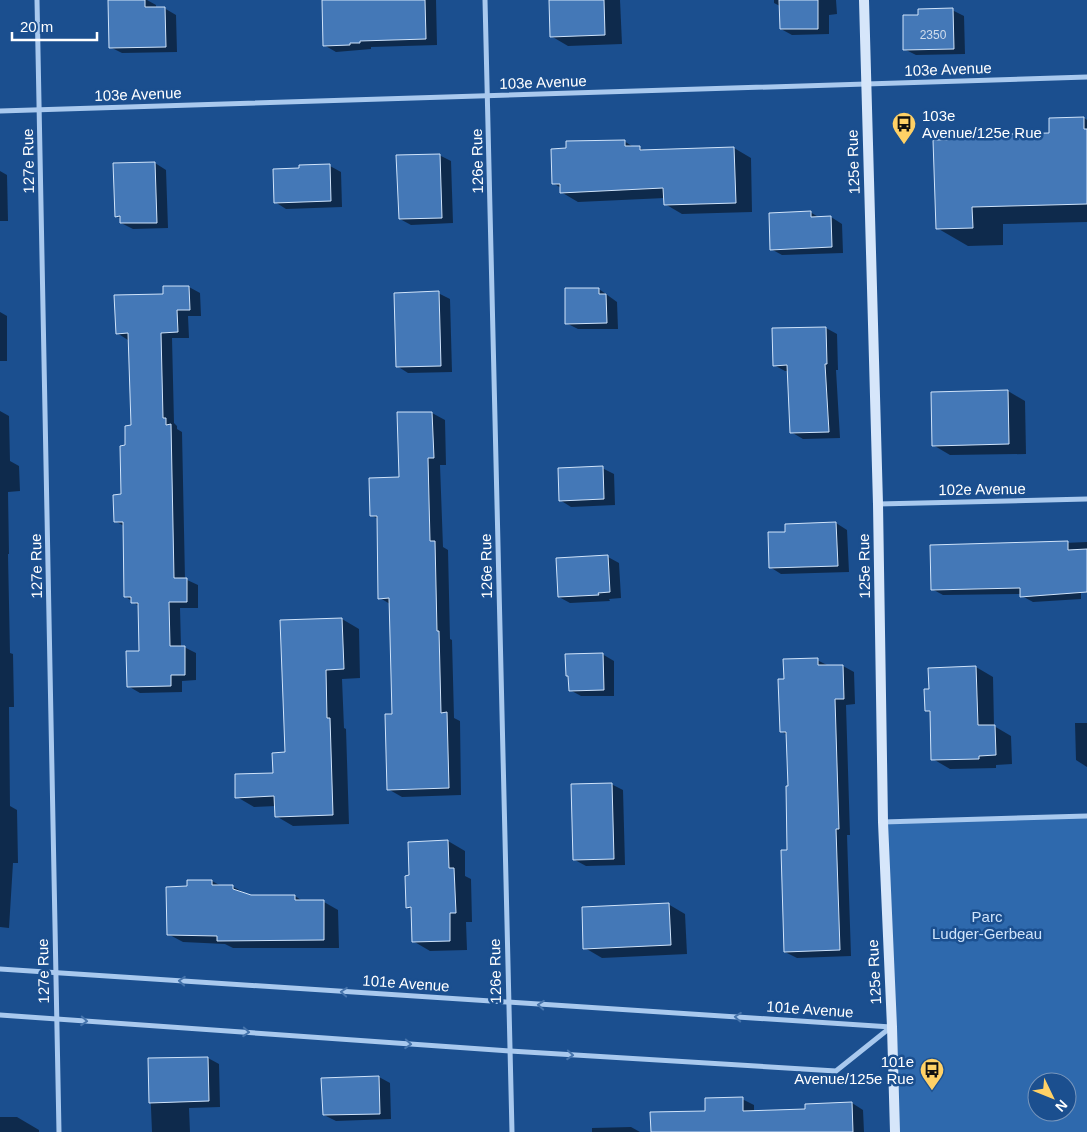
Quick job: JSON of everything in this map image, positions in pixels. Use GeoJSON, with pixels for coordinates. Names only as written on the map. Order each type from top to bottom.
{"type":"FeatureCollection","features":[{"type":"Feature","properties":{"kind":"main road","name":"125e Rue"},"geometry":{"type":"LineString","coordinates":[[864,0],[878,504],[883,822],[895,1132]]}},
{"type":"Feature","properties":{"kind":"street","name":"127e Rue"},"geometry":{"type":"LineString","coordinates":[[37,0],[59,1132]]}},
{"type":"Feature","properties":{"kind":"street","name":"126e Rue"},"geometry":{"type":"LineString","coordinates":[[486,0],[512,1132]]}},
{"type":"Feature","properties":{"kind":"street","name":"103e Avenue"},"geometry":{"type":"LineString","coordinates":[[0,111],[1087,77]]}},
{"type":"Feature","properties":{"kind":"street","name":"102e Avenue"},"geometry":{"type":"LineString","coordinates":[[878,504],[1087,499]]}},
{"type":"Feature","properties":{"kind":"street"},"geometry":{"type":"LineString","coordinates":[[883,822],[1087,816]]}},
{"type":"Feature","properties":{"kind":"street","name":"101e Avenue"},"geometry":{"type":"LineString","coordinates":[[0,969],[892,1027]]}},
{"type":"Feature","properties":{"kind":"street"},"geometry":{"type":"LineString","coordinates":[[0,1015],[510,1051],[836,1071],[892,1027]]}},
{"type":"Feature","properties":{"kind":"green space","name":"Parc Ludger-Gerbeau"},"geometry":{"type":"Polygon","coordinates":[[[1087,816],[1087,1132],[895,1132],[883,822],[1087,816]]]}},
{"type":"Feature","properties":{"kind":"building"},"geometry":{"type":"Polygon","coordinates":[[[108,0],[145,0],[145,7],[165,7],[166,47],[109,48],[108,0]]]}},
{"type":"Feature","properties":{"kind":"building"},"geometry":{"type":"Polygon","coordinates":[[[322,0],[425,0],[426,39],[360,41],[360,43],[350,43],[350,45],[323,46],[322,0]]]}},
{"type":"Feature","properties":{"kind":"building"},"geometry":{"type":"Polygon","coordinates":[[[549,0],[604,0],[605,35],[550,37],[549,0]]]}},
{"type":"Feature","properties":{"kind":"building"},"geometry":{"type":"Polygon","coordinates":[[[779,0],[818,0],[818,29],[780,29],[779,0]]]}},
{"type":"Feature","properties":{"kind":"building"},"geometry":{"type":"Polygon","coordinates":[[[953,8],[954,49],[903,50],[903,15],[918,15],[918,9],[953,8]]]}},
{"type":"Feature","properties":{"kind":"building"},"geometry":{"type":"Polygon","coordinates":[[[1084,117],[1084,129],[1087,129],[1087,204],[972,207],[973,228],[936,229],[933,140],[976,139],[976,135],[1049,133],[1049,118],[1084,117]]]}},
{"type":"Feature","properties":{"kind":"building"},"geometry":{"type":"Polygon","coordinates":[[[625,140],[625,146],[640,146],[640,150],[734,147],[736,203],[664,205],[663,188],[560,193],[560,184],[552,184],[551,149],[566,148],[566,141],[625,140]]]}},
{"type":"Feature","properties":{"kind":"building"},"geometry":{"type":"Polygon","coordinates":[[[440,154],[442,218],[399,219],[396,155],[440,154]]]}},
{"type":"Feature","properties":{"kind":"building"},"geometry":{"type":"Polygon","coordinates":[[[155,162],[157,223],[120,223],[120,216],[115,217],[113,163],[155,162]]]}},
{"type":"Feature","properties":{"kind":"building"},"geometry":{"type":"Polygon","coordinates":[[[330,164],[331,201],[274,203],[273,169],[299,168],[299,165],[330,164]]]}},
{"type":"Feature","properties":{"kind":"building"},"geometry":{"type":"Polygon","coordinates":[[[811,211],[811,217],[831,216],[832,247],[770,250],[769,213],[811,211]]]}},
{"type":"Feature","properties":{"kind":"building"},"geometry":{"type":"Polygon","coordinates":[[[163,286],[189,286],[190,310],[177,310],[178,332],[161,333],[163,418],[166,418],[166,425],[171,424],[174,578],[187,578],[187,602],[169,602],[170,646],[185,646],[185,675],[171,675],[171,686],[127,687],[126,651],[139,651],[138,603],[131,603],[131,597],[124,597],[123,522],[114,522],[113,495],[121,494],[120,446],[125,445],[125,426],[131,425],[128,333],[116,334],[114,295],[163,294],[163,286]]]}},
{"type":"Feature","properties":{"kind":"building"},"geometry":{"type":"Polygon","coordinates":[[[565,288],[599,288],[599,294],[606,294],[607,323],[565,324],[565,288]]]}},
{"type":"Feature","properties":{"kind":"building"},"geometry":{"type":"Polygon","coordinates":[[[439,291],[441,366],[396,367],[394,293],[439,291]]]}},
{"type":"Feature","properties":{"kind":"building"},"geometry":{"type":"Polygon","coordinates":[[[826,327],[827,364],[825,364],[829,432],[790,433],[787,365],[773,366],[772,328],[826,327]]]}},
{"type":"Feature","properties":{"kind":"building"},"geometry":{"type":"Polygon","coordinates":[[[1008,390],[1009,444],[932,446],[931,392],[1008,390]]]}},
{"type":"Feature","properties":{"kind":"building"},"geometry":{"type":"Polygon","coordinates":[[[397,412],[432,412],[434,458],[428,458],[430,541],[435,541],[441,713],[447,712],[449,788],[387,790],[385,714],[392,714],[389,598],[378,599],[377,516],[370,516],[369,478],[399,477],[397,412]]]}},
{"type":"Feature","properties":{"kind":"building"},"geometry":{"type":"Polygon","coordinates":[[[603,466],[604,499],[559,501],[558,468],[603,466]]]}},
{"type":"Feature","properties":{"kind":"building"},"geometry":{"type":"Polygon","coordinates":[[[836,522],[838,566],[769,568],[768,532],[785,532],[785,524],[836,522]]]}},
{"type":"Feature","properties":{"kind":"building"},"geometry":{"type":"Polygon","coordinates":[[[1068,541],[1068,550],[1087,549],[1087,592],[1020,597],[1020,588],[931,590],[930,545],[1068,541]]]}},
{"type":"Feature","properties":{"kind":"building"},"geometry":{"type":"Polygon","coordinates":[[[608,555],[610,592],[598,593],[599,595],[558,597],[556,558],[608,555]]]}},
{"type":"Feature","properties":{"kind":"building"},"geometry":{"type":"Polygon","coordinates":[[[342,618],[344,669],[326,670],[327,718],[330,718],[333,815],[275,817],[274,796],[235,798],[235,774],[273,773],[272,753],[285,752],[280,620],[342,618]]]}},
{"type":"Feature","properties":{"kind":"building"},"geometry":{"type":"Polygon","coordinates":[[[603,653],[604,690],[569,691],[565,654],[603,653]]]}},
{"type":"Feature","properties":{"kind":"building"},"geometry":{"type":"Polygon","coordinates":[[[818,658],[818,665],[843,665],[844,699],[835,699],[839,829],[836,829],[840,950],[784,952],[781,850],[787,850],[786,786],[788,786],[786,732],[780,732],[778,679],[784,679],[783,659],[818,658]]]}},
{"type":"Feature","properties":{"kind":"building"},"geometry":{"type":"Polygon","coordinates":[[[976,666],[978,725],[995,725],[996,755],[979,756],[979,759],[931,760],[930,711],[925,711],[924,689],[929,689],[928,668],[976,666]]]}},
{"type":"Feature","properties":{"kind":"building"},"geometry":{"type":"Polygon","coordinates":[[[612,783],[614,859],[573,860],[571,784],[612,783]]]}},
{"type":"Feature","properties":{"kind":"building"},"geometry":{"type":"Polygon","coordinates":[[[448,840],[449,868],[454,868],[456,913],[450,913],[450,941],[412,942],[411,907],[406,908],[405,876],[409,875],[408,842],[448,840]]]}},
{"type":"Feature","properties":{"kind":"building"},"geometry":{"type":"Polygon","coordinates":[[[187,880],[212,880],[212,885],[233,885],[233,889],[251,895],[295,895],[295,900],[324,900],[324,940],[217,941],[217,936],[167,935],[166,887],[187,886],[187,880]]]}},
{"type":"Feature","properties":{"kind":"building"},"geometry":{"type":"Polygon","coordinates":[[[669,903],[671,945],[583,949],[582,907],[669,903]]]}},
{"type":"Feature","properties":{"kind":"building"},"geometry":{"type":"Polygon","coordinates":[[[208,1057],[209,1101],[149,1103],[148,1058],[208,1057]]]}},
{"type":"Feature","properties":{"kind":"building"},"geometry":{"type":"Polygon","coordinates":[[[379,1076],[380,1114],[323,1115],[321,1078],[379,1076]]]}},
{"type":"Feature","properties":{"kind":"building"},"geometry":{"type":"Polygon","coordinates":[[[743,1097],[743,1111],[805,1109],[805,1104],[852,1102],[853,1132],[651,1132],[650,1112],[705,1111],[705,1098],[743,1097]]]}},
{"type":"Feature","properties":{"kind":"place","name":"103e Avenue/125e Rue"},"geometry":{"type":"Point","coordinates":[904,145]}},
{"type":"Feature","properties":{"kind":"place","name":"101e Avenue/125e Rue"},"geometry":{"type":"Point","coordinates":[932,1091]}}]}
